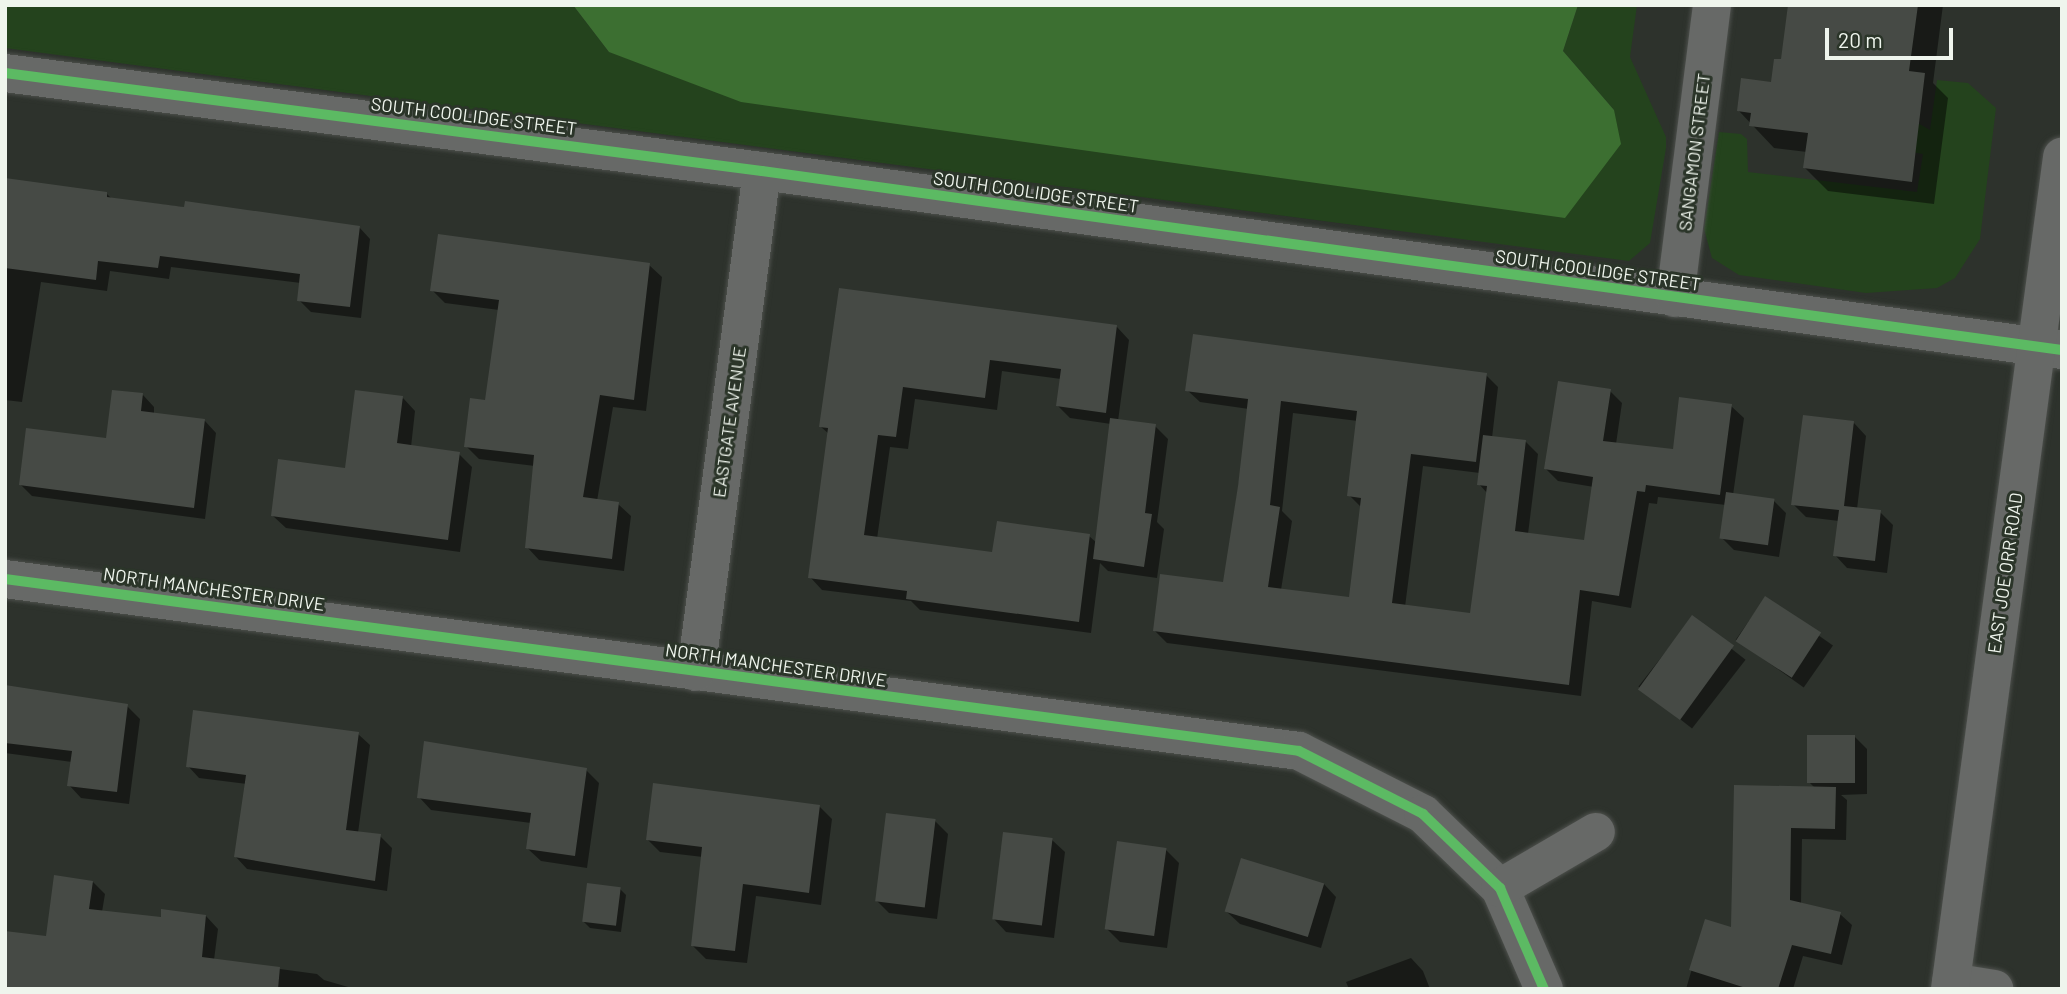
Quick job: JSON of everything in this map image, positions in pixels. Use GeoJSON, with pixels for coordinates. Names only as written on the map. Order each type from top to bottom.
{"type":"FeatureCollection","features":[{"type":"Feature","properties":{"kind":"street","name":"SANGAMON STREET"},"geometry":{"type":"LineString","coordinates":[[1675,298],[1712,5]]}},
{"type":"Feature","properties":{"kind":"street","name":"SOUTH COOLIDGE STREET"},"geometry":{"type":"LineString","coordinates":[[5,73],[762,171],[2049,348]]}},
{"type":"Feature","properties":{"kind":"street","name":"EAST JOE ORR ROAD"},"geometry":{"type":"LineString","coordinates":[[1951,985],[2049,348],[2062,157]]}},
{"type":"Feature","properties":{"kind":"street","name":"EASTGATE AVENUE"},"geometry":{"type":"LineString","coordinates":[[695,673],[762,171]]}},
{"type":"Feature","properties":{"kind":"street","name":"NORTH MANCHESTER DRIVE"},"geometry":{"type":"LineString","coordinates":[[5,579],[695,673],[1299,751],[1423,814],[1500,888]]}},
{"type":"Feature","properties":{"kind":"street"},"geometry":{"type":"LineString","coordinates":[[1544,989],[1500,888],[1596,832]]}},
{"type":"Feature","properties":{"kind":"street"},"geometry":{"type":"LineString","coordinates":[[1951,985],[1994,989]]}},
{"type":"Feature","properties":{"kind":"green space"},"geometry":{"type":"Polygon","coordinates":[[[5,5],[573,5],[609,52],[1614,110],[1563,51],[1578,5],[1637,5],[1630,57],[1666,137],[1666,148],[1650,243],[1629,261],[5,48],[5,5]]]}},
{"type":"Feature","properties":{"kind":"green space"},"geometry":{"type":"Polygon","coordinates":[[[573,5],[1578,5],[1563,51],[1614,110],[1621,144],[1565,218],[741,102],[609,52],[573,5]]]}},
{"type":"Feature","properties":{"kind":"green space"},"geometry":{"type":"Polygon","coordinates":[[[1937,80],[1968,83],[1996,108],[1980,239],[1955,278],[1937,288],[1866,293],[1739,275],[1712,258],[1704,229],[1719,132],[1741,134],[1747,139],[1748,172],[1917,192],[1923,154],[1912,152],[1916,122],[1930,130],[1937,80]]]}},
{"type":"Feature","properties":{"kind":"building"},"geometry":{"type":"Polygon","coordinates":[[[1788,5],[1918,5],[1909,71],[1925,73],[1912,182],[1803,168],[1808,133],[1749,126],[1751,113],[1737,111],[1741,78],[1771,82],[1774,59],[1781,59],[1788,5]]]}},
{"type":"Feature","properties":{"kind":"building"},"geometry":{"type":"Polygon","coordinates":[[[5,178],[107,192],[107,197],[184,207],[185,201],[360,226],[350,307],[297,301],[300,274],[160,256],[158,268],[98,261],[96,280],[5,268],[5,178]]]}},
{"type":"Feature","properties":{"kind":"building"},"geometry":{"type":"Polygon","coordinates":[[[438,234],[650,263],[634,400],[600,395],[583,497],[619,502],[612,559],[525,548],[534,455],[464,447],[470,398],[485,400],[499,300],[430,291],[438,234]]]}},
{"type":"Feature","properties":{"kind":"building"},"geometry":{"type":"Polygon","coordinates":[[[839,288],[1117,325],[1106,413],[1056,406],[1061,369],[990,360],[985,398],[903,387],[896,437],[878,435],[864,535],[992,552],[997,521],[1090,534],[1079,622],[906,599],[907,591],[808,578],[828,428],[819,427],[839,288]]]}},
{"type":"Feature","properties":{"kind":"building"},"geometry":{"type":"Polygon","coordinates":[[[1193,334],[1487,373],[1476,462],[1411,454],[1392,603],[1470,613],[1487,486],[1477,485],[1483,435],[1526,440],[1515,531],[1584,540],[1593,477],[1544,469],[1558,381],[1611,389],[1603,441],[1673,449],[1679,397],[1732,404],[1720,495],[1646,485],[1645,492],[1637,491],[1619,596],[1580,590],[1569,685],[1153,631],[1160,574],[1223,582],[1238,486],[1248,399],[1185,391],[1193,334]],[[1281,401],[1270,505],[1280,507],[1268,587],[1349,597],[1361,498],[1347,496],[1357,411],[1281,401]]]}},
{"type":"Feature","properties":{"kind":"building"},"geometry":{"type":"Polygon","coordinates":[[[112,390],[143,393],[141,411],[205,419],[194,508],[19,485],[26,428],[106,438],[112,390]]]}},
{"type":"Feature","properties":{"kind":"building"},"geometry":{"type":"Polygon","coordinates":[[[355,390],[403,396],[397,443],[460,452],[448,540],[271,516],[278,459],[345,468],[355,390]]]}},
{"type":"Feature","properties":{"kind":"building"},"geometry":{"type":"Polygon","coordinates":[[[1803,415],[1854,421],[1844,506],[1881,510],[1875,561],[1833,556],[1839,510],[1791,505],[1803,415]]]}},
{"type":"Feature","properties":{"kind":"building"},"geometry":{"type":"Polygon","coordinates":[[[1110,418],[1156,424],[1145,513],[1152,514],[1144,567],[1093,559],[1110,418]]]}},
{"type":"Feature","properties":{"kind":"building"},"geometry":{"type":"Polygon","coordinates":[[[1726,492],[1775,499],[1768,545],[1719,539],[1726,492]]]}},
{"type":"Feature","properties":{"kind":"building"},"geometry":{"type":"Polygon","coordinates":[[[1765,596],[1821,632],[1792,678],[1736,641],[1765,596]]]}},
{"type":"Feature","properties":{"kind":"building"},"geometry":{"type":"Polygon","coordinates":[[[1692,615],[1734,646],[1680,720],[1638,689],[1692,615]]]}},
{"type":"Feature","properties":{"kind":"building"},"geometry":{"type":"Polygon","coordinates":[[[5,685],[128,704],[117,792],[67,786],[72,751],[5,743],[5,685]]]}},
{"type":"Feature","properties":{"kind":"building"},"geometry":{"type":"Polygon","coordinates":[[[193,710],[359,732],[346,830],[381,834],[375,881],[234,857],[246,775],[186,767],[193,710]]]}},
{"type":"Feature","properties":{"kind":"building"},"geometry":{"type":"Polygon","coordinates":[[[1807,735],[1855,735],[1855,783],[1807,783],[1807,735]]]}},
{"type":"Feature","properties":{"kind":"building"},"geometry":{"type":"Polygon","coordinates":[[[424,741],[587,768],[575,856],[526,849],[531,813],[417,798],[424,741]]]}},
{"type":"Feature","properties":{"kind":"building"},"geometry":{"type":"Polygon","coordinates":[[[653,783],[820,805],[809,893],[743,884],[735,951],[691,946],[702,847],[646,840],[653,783]]]}},
{"type":"Feature","properties":{"kind":"building"},"geometry":{"type":"Polygon","coordinates":[[[1734,785],[1836,787],[1835,829],[1791,828],[1790,900],[1841,912],[1831,954],[1792,945],[1778,989],[1749,989],[1689,970],[1705,919],[1731,927],[1734,785]]]}},
{"type":"Feature","properties":{"kind":"building"},"geometry":{"type":"Polygon","coordinates":[[[886,813],[936,819],[925,907],[875,901],[886,813]]]}},
{"type":"Feature","properties":{"kind":"building"},"geometry":{"type":"Polygon","coordinates":[[[1003,832],[1053,838],[1042,925],[992,919],[1003,832]]]}},
{"type":"Feature","properties":{"kind":"building"},"geometry":{"type":"Polygon","coordinates":[[[1117,841],[1167,848],[1154,936],[1105,929],[1117,841]]]}},
{"type":"Feature","properties":{"kind":"building"},"geometry":{"type":"Polygon","coordinates":[[[1241,858],[1324,883],[1308,937],[1225,912],[1241,858]]]}},
{"type":"Feature","properties":{"kind":"building"},"geometry":{"type":"Polygon","coordinates":[[[54,875],[93,881],[89,909],[161,917],[161,909],[206,915],[202,957],[280,967],[278,989],[5,989],[5,931],[46,936],[54,875]]]}},
{"type":"Feature","properties":{"kind":"building"},"geometry":{"type":"Polygon","coordinates":[[[587,883],[621,887],[616,926],[582,922],[587,883]]]}},
{"type":"Feature","properties":{"kind":"cycle path"},"geometry":{"type":"LineString","coordinates":[[5,73],[762,171],[2062,350]]}},
{"type":"Feature","properties":{"kind":"cycle path"},"geometry":{"type":"LineString","coordinates":[[5,579],[1299,751],[1423,814],[1500,888],[1544,989]]}}]}
